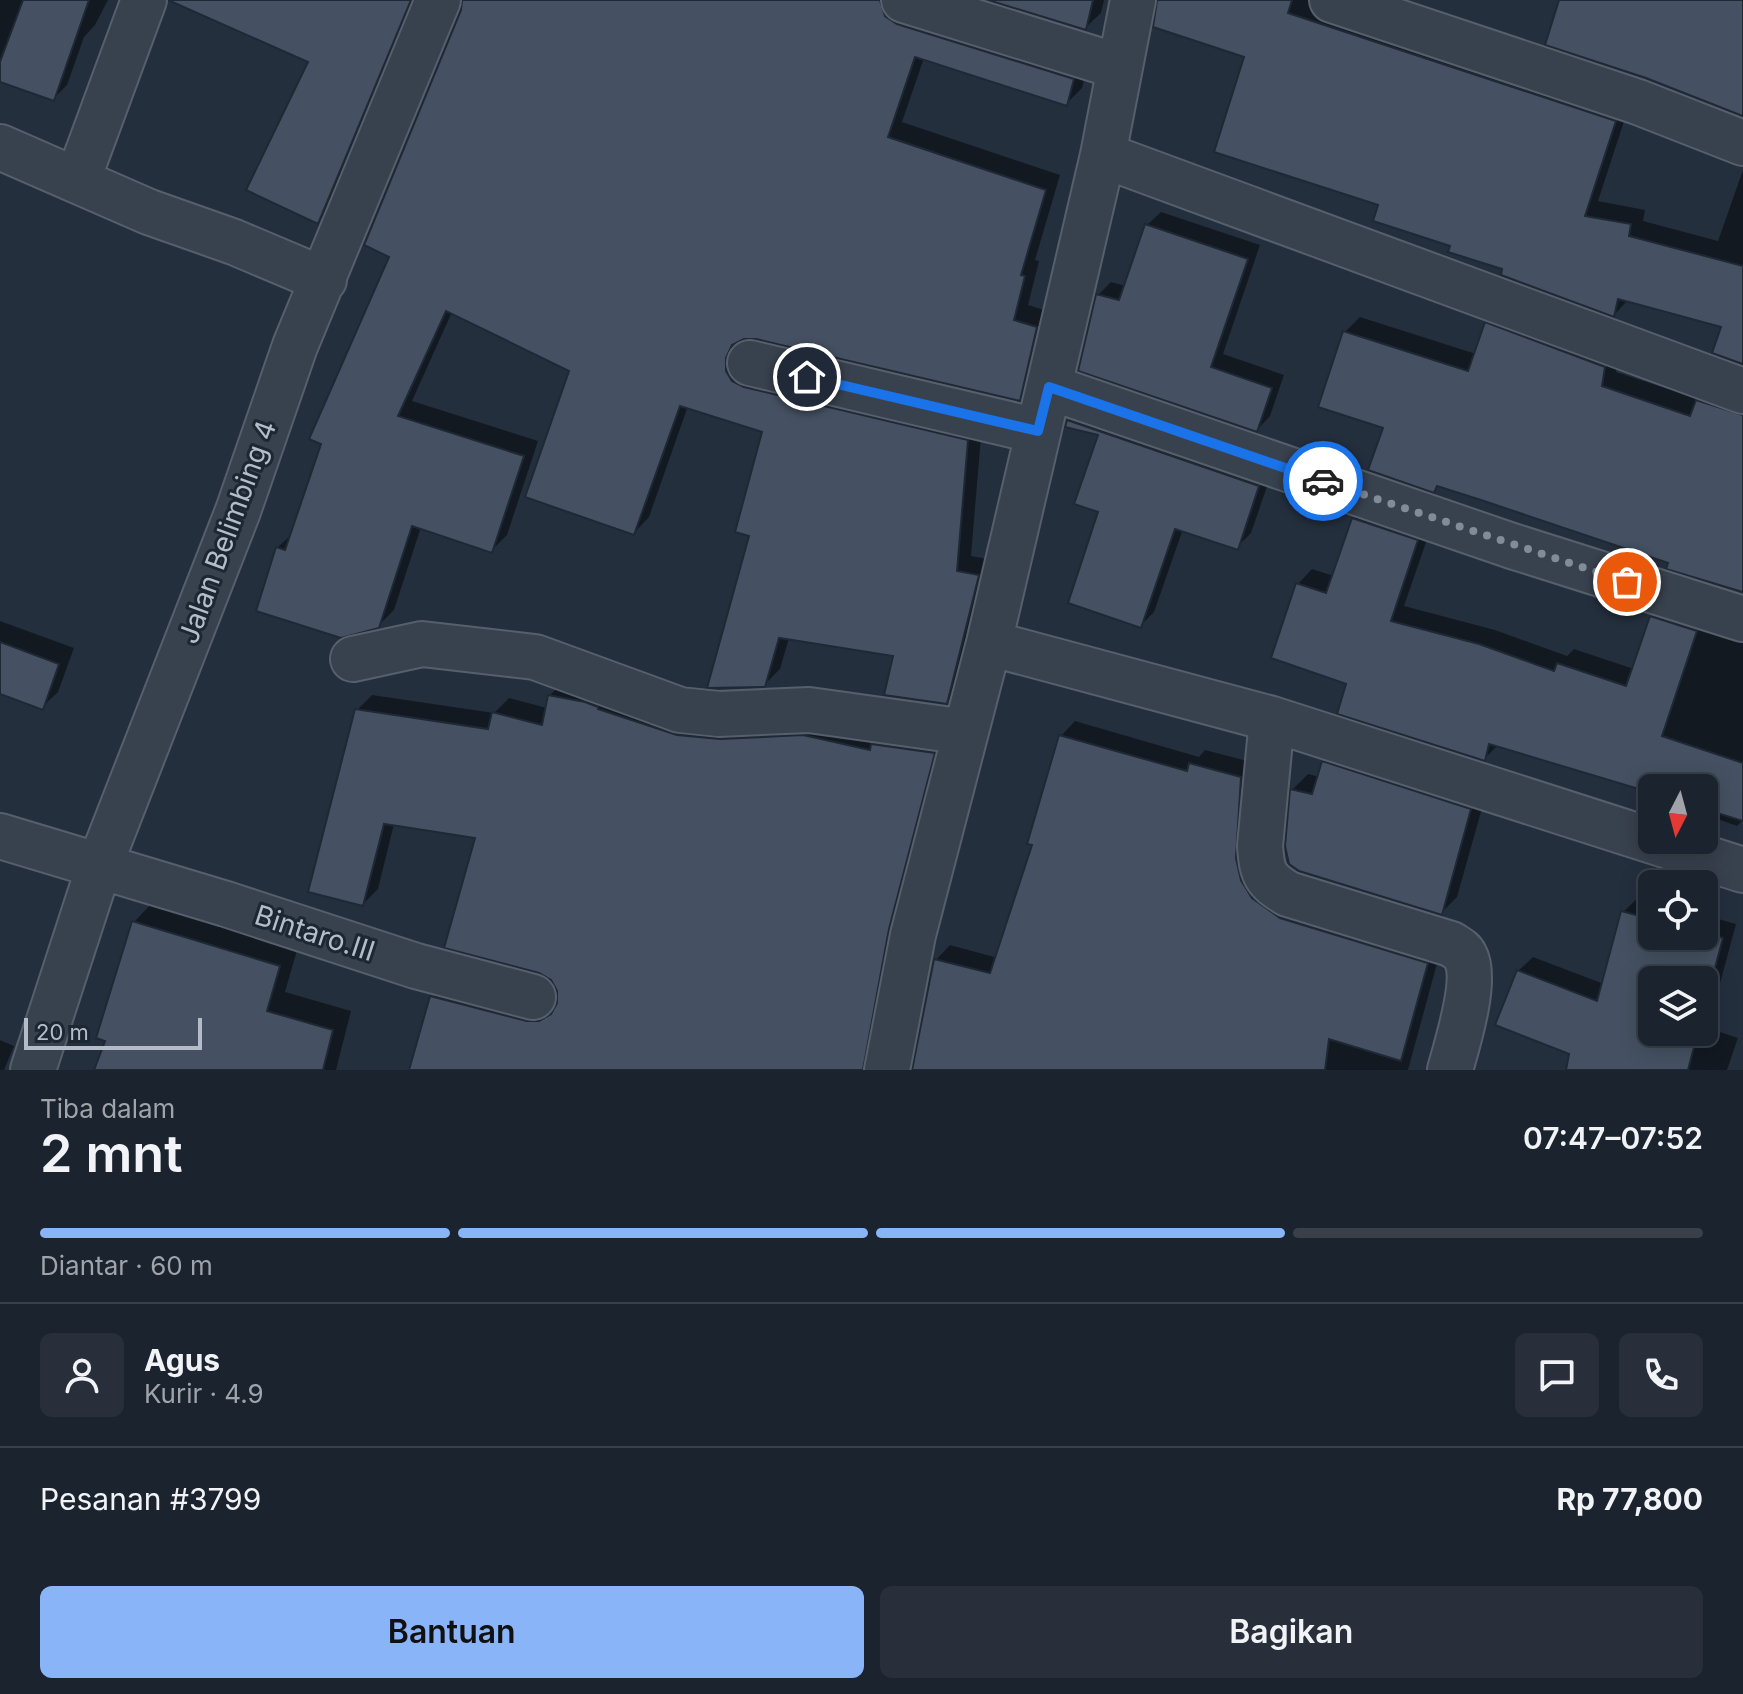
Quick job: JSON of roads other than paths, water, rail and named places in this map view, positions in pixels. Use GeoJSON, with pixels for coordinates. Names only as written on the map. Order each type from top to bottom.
{"type":"FeatureCollection","features":[{"type":"Feature","properties":{"kind":"street"},"geometry":{"type":"LineString","coordinates":[[78,179],[144,0]]}},
{"type":"Feature","properties":{"kind":"street","name":"Jalan Belimbing 4"},"geometry":{"type":"LineString","coordinates":[[33,1070],[99,867],[238,511],[295,346],[438,0]]}},
{"type":"Feature","properties":{"kind":"street"},"geometry":{"type":"LineString","coordinates":[[904,0],[1120,67]]}},
{"type":"Feature","properties":{"kind":"street"},"geometry":{"type":"LineString","coordinates":[[887,1070],[913,935],[989,643],[1103,155],[1133,0]]}},
{"type":"Feature","properties":{"kind":"street"},"geometry":{"type":"LineString","coordinates":[[1332,0],[1638,102],[1743,143]]}},
{"type":"Feature","properties":{"kind":"street"},"geometry":{"type":"LineString","coordinates":[[0,147],[149,212],[234,242],[324,280]]}},
{"type":"Feature","properties":{"kind":"street"},"geometry":{"type":"LineString","coordinates":[[1103,155],[1743,391]]}},
{"type":"Feature","properties":{"kind":"street"},"geometry":{"type":"LineString","coordinates":[[750,363],[1038,431]]}},
{"type":"Feature","properties":{"kind":"street"},"geometry":{"type":"LineString","coordinates":[[1049,387],[1512,546],[1743,619]]}},
{"type":"Feature","properties":{"kind":"street"},"geometry":{"type":"LineString","coordinates":[[989,643],[1272,719],[1743,870]]}},
{"type":"Feature","properties":{"kind":"street"},"geometry":{"type":"LineString","coordinates":[[353,659],[422,644],[535,657],[680,710],[719,714],[809,710],[966,732]]}},
{"type":"Feature","properties":{"kind":"street"},"geometry":{"type":"LineString","coordinates":[[1272,719],[1260,846],[1261,864],[1268,882],[1288,894],[1451,944],[1464,952],[1469,966],[1466,1007],[1450,1070]]}},
{"type":"Feature","properties":{"kind":"street","name":"Bintaro.III"},"geometry":{"type":"LineString","coordinates":[[0,836],[226,904],[416,966],[533,997]]}}]}
